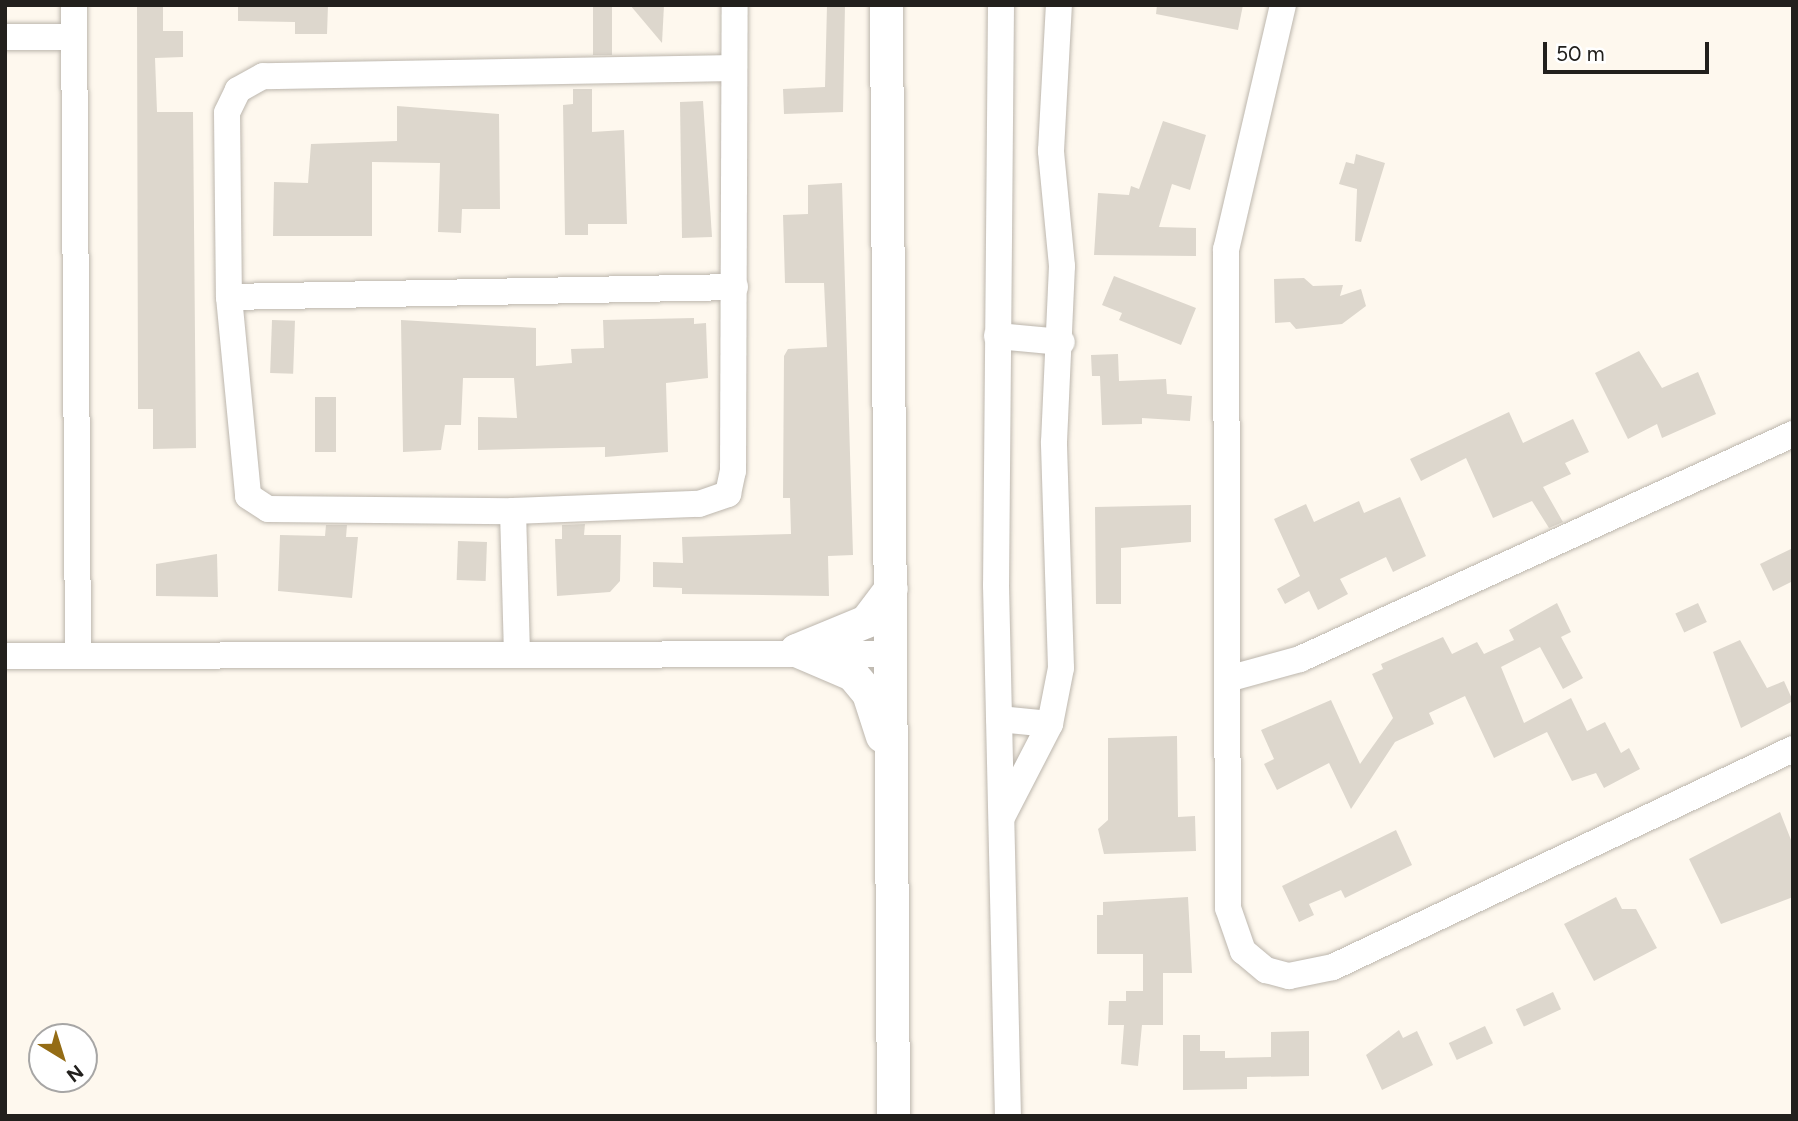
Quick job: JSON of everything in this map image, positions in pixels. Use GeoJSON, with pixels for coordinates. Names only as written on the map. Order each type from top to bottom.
{"type":"FeatureCollection","features":[{"type":"Feature","properties":{"kind":"main road"},"geometry":{"type":"LineString","coordinates":[[886,5],[893,1116]]}},
{"type":"Feature","properties":{"kind":"main road"},"geometry":{"type":"LineString","coordinates":[[796,650],[866,621],[891,588]]}},
{"type":"Feature","properties":{"kind":"main road"},"geometry":{"type":"LineString","coordinates":[[796,650],[839,665],[860,682],[892,765]]}},
{"type":"Feature","properties":{"kind":"street"},"geometry":{"type":"LineString","coordinates":[[74,5],[78,655]]}},
{"type":"Feature","properties":{"kind":"street"},"geometry":{"type":"LineString","coordinates":[[734,5],[734,68],[734,287],[728,494],[699,503],[513,511],[268,509],[254,502],[244,488],[229,297],[227,113],[250,81],[734,68]]}},
{"type":"Feature","properties":{"kind":"street"},"geometry":{"type":"LineString","coordinates":[[1001,5],[997,337],[999,719],[1008,1116]]}},
{"type":"Feature","properties":{"kind":"street"},"geometry":{"type":"LineString","coordinates":[[1001,818],[1050,724],[1061,668],[1054,442],[1062,342],[1051,151],[1059,5]]}},
{"type":"Feature","properties":{"kind":"street"},"geometry":{"type":"LineString","coordinates":[[1283,5],[1226,249],[1231,678],[1228,908],[1243,951],[1266,970],[1289,976],[1333,967],[1793,749]]}},
{"type":"Feature","properties":{"kind":"street"},"geometry":{"type":"LineString","coordinates":[[5,37],[74,37]]}},
{"type":"Feature","properties":{"kind":"street"},"geometry":{"type":"LineString","coordinates":[[229,297],[734,287]]}},
{"type":"Feature","properties":{"kind":"street"},"geometry":{"type":"LineString","coordinates":[[997,337],[1062,342]]}},
{"type":"Feature","properties":{"kind":"street"},"geometry":{"type":"LineString","coordinates":[[1231,678],[1300,659],[1793,433]]}},
{"type":"Feature","properties":{"kind":"street"},"geometry":{"type":"LineString","coordinates":[[513,511],[517,650]]}},
{"type":"Feature","properties":{"kind":"street"},"geometry":{"type":"LineString","coordinates":[[5,656],[517,650],[796,650],[891,654]]}},
{"type":"Feature","properties":{"kind":"street"},"geometry":{"type":"LineString","coordinates":[[999,719],[1050,724]]}},
{"type":"Feature","properties":{"kind":"building"},"geometry":{"type":"Polygon","coordinates":[[[137,5],[163,5],[163,31],[183,31],[183,57],[155,58],[157,112],[193,112],[196,448],[153,449],[153,409],[138,409],[137,5]]]}},
{"type":"Feature","properties":{"kind":"building"},"geometry":{"type":"Polygon","coordinates":[[[238,5],[328,5],[327,34],[295,34],[295,22],[238,21],[238,5]]]}},
{"type":"Feature","properties":{"kind":"building"},"geometry":{"type":"Polygon","coordinates":[[[593,5],[612,5],[612,55],[593,55],[593,5]]]}},
{"type":"Feature","properties":{"kind":"building"},"geometry":{"type":"Polygon","coordinates":[[[630,5],[664,5],[662,43],[630,5]]]}},
{"type":"Feature","properties":{"kind":"building"},"geometry":{"type":"Polygon","coordinates":[[[827,5],[845,5],[843,112],[784,114],[783,89],[825,87],[827,5]]]}},
{"type":"Feature","properties":{"kind":"building"},"geometry":{"type":"Polygon","coordinates":[[[1157,5],[1243,5],[1238,30],[1156,14],[1157,5]]]}},
{"type":"Feature","properties":{"kind":"building"},"geometry":{"type":"Polygon","coordinates":[[[573,89],[592,89],[592,132],[624,130],[627,224],[588,224],[588,235],[565,235],[563,105],[573,104],[573,89]]]}},
{"type":"Feature","properties":{"kind":"building"},"geometry":{"type":"Polygon","coordinates":[[[703,101],[712,237],[682,238],[680,102],[703,101]]]}},
{"type":"Feature","properties":{"kind":"building"},"geometry":{"type":"Polygon","coordinates":[[[397,106],[499,114],[500,209],[462,209],[461,233],[438,232],[440,163],[372,162],[372,236],[273,236],[274,182],[308,183],[311,144],[397,141],[397,106]]]}},
{"type":"Feature","properties":{"kind":"building"},"geometry":{"type":"Polygon","coordinates":[[[1163,121],[1206,135],[1190,190],[1172,184],[1159,227],[1196,228],[1196,256],[1094,255],[1098,193],[1129,195],[1131,186],[1139,189],[1163,121]]]}},
{"type":"Feature","properties":{"kind":"building"},"geometry":{"type":"Polygon","coordinates":[[[1356,154],[1385,163],[1361,242],[1355,241],[1357,189],[1339,184],[1346,162],[1354,164],[1356,154]]]}},
{"type":"Feature","properties":{"kind":"building"},"geometry":{"type":"Polygon","coordinates":[[[842,183],[853,555],[828,556],[829,596],[682,594],[682,588],[653,587],[653,562],[683,563],[682,537],[791,534],[790,498],[783,498],[784,356],[788,349],[827,347],[824,283],[785,283],[783,215],[808,214],[808,185],[842,183]]]}},
{"type":"Feature","properties":{"kind":"building"},"geometry":{"type":"Polygon","coordinates":[[[1114,276],[1196,308],[1181,345],[1119,320],[1122,313],[1102,305],[1114,276]]]}},
{"type":"Feature","properties":{"kind":"building"},"geometry":{"type":"Polygon","coordinates":[[[1304,278],[1313,286],[1343,285],[1340,296],[1361,289],[1366,306],[1342,324],[1296,329],[1290,322],[1275,323],[1274,279],[1304,278]]]}},
{"type":"Feature","properties":{"kind":"building"},"geometry":{"type":"Polygon","coordinates":[[[694,318],[694,324],[706,323],[708,378],[666,383],[668,452],[605,457],[605,447],[478,450],[478,417],[517,418],[514,378],[463,378],[461,425],[445,425],[441,450],[403,452],[401,320],[536,328],[536,366],[572,363],[571,349],[604,348],[603,320],[694,318]]]}},
{"type":"Feature","properties":{"kind":"building"},"geometry":{"type":"Polygon","coordinates":[[[272,320],[295,321],[293,374],[270,373],[272,320]]]}},
{"type":"Feature","properties":{"kind":"building"},"geometry":{"type":"Polygon","coordinates":[[[1639,351],[1662,388],[1698,372],[1716,414],[1662,438],[1657,424],[1628,439],[1595,373],[1639,351]]]}},
{"type":"Feature","properties":{"kind":"building"},"geometry":{"type":"Polygon","coordinates":[[[1118,354],[1119,381],[1166,379],[1167,394],[1192,396],[1190,421],[1142,418],[1142,424],[1102,425],[1100,376],[1092,376],[1091,355],[1118,354]]]}},
{"type":"Feature","properties":{"kind":"building"},"geometry":{"type":"Polygon","coordinates":[[[315,397],[336,397],[336,452],[315,452],[315,397]]]}},
{"type":"Feature","properties":{"kind":"building"},"geometry":{"type":"Polygon","coordinates":[[[1509,412],[1523,443],[1573,419],[1589,452],[1565,463],[1571,474],[1543,487],[1563,522],[1549,528],[1532,501],[1493,518],[1466,458],[1421,481],[1410,459],[1509,412]]]}},
{"type":"Feature","properties":{"kind":"building"},"geometry":{"type":"Polygon","coordinates":[[[1400,497],[1426,556],[1393,572],[1386,557],[1340,579],[1348,594],[1318,610],[1309,591],[1285,604],[1277,589],[1300,576],[1274,519],[1306,504],[1314,522],[1359,501],[1364,513],[1400,497]]]}},
{"type":"Feature","properties":{"kind":"building"},"geometry":{"type":"Polygon","coordinates":[[[1191,505],[1191,542],[1121,548],[1121,604],[1096,604],[1095,507],[1191,505]]]}},
{"type":"Feature","properties":{"kind":"building"},"geometry":{"type":"Polygon","coordinates":[[[585,524],[584,535],[621,535],[620,581],[610,592],[557,596],[555,539],[562,539],[562,525],[585,524]]]}},
{"type":"Feature","properties":{"kind":"building"},"geometry":{"type":"Polygon","coordinates":[[[326,525],[347,525],[346,537],[358,537],[352,598],[278,591],[280,535],[325,536],[326,525]]]}},
{"type":"Feature","properties":{"kind":"building"},"geometry":{"type":"Polygon","coordinates":[[[458,541],[487,542],[486,581],[457,580],[458,541]]]}},
{"type":"Feature","properties":{"kind":"building"},"geometry":{"type":"Polygon","coordinates":[[[1793,548],[1793,581],[1773,591],[1760,564],[1793,548]]]}},
{"type":"Feature","properties":{"kind":"building"},"geometry":{"type":"Polygon","coordinates":[[[217,554],[218,597],[156,596],[156,564],[217,554]]]}},
{"type":"Feature","properties":{"kind":"building"},"geometry":{"type":"Polygon","coordinates":[[[1557,603],[1571,632],[1561,637],[1583,678],[1563,689],[1540,647],[1501,667],[1524,723],[1571,698],[1587,731],[1605,722],[1621,753],[1629,748],[1640,769],[1604,788],[1596,773],[1572,781],[1547,732],[1494,758],[1465,696],[1429,713],[1434,724],[1395,742],[1351,809],[1329,763],[1277,790],[1264,764],[1274,759],[1261,730],[1331,700],[1360,764],[1393,718],[1372,674],[1383,669],[1381,664],[1443,637],[1452,654],[1477,642],[1484,654],[1514,640],[1509,630],[1557,603]]]}},
{"type":"Feature","properties":{"kind":"building"},"geometry":{"type":"Polygon","coordinates":[[[1698,603],[1707,622],[1684,633],[1675,614],[1698,603]]]}},
{"type":"Feature","properties":{"kind":"building"},"geometry":{"type":"Polygon","coordinates":[[[1740,640],[1767,688],[1784,681],[1793,701],[1741,728],[1713,652],[1740,640]]]}},
{"type":"Feature","properties":{"kind":"building"},"geometry":{"type":"Polygon","coordinates":[[[1177,736],[1178,817],[1195,816],[1196,851],[1104,854],[1098,829],[1108,820],[1108,738],[1177,736]]]}},
{"type":"Feature","properties":{"kind":"building"},"geometry":{"type":"Polygon","coordinates":[[[1780,812],[1793,845],[1793,897],[1721,924],[1689,859],[1780,812]]]}},
{"type":"Feature","properties":{"kind":"building"},"geometry":{"type":"Polygon","coordinates":[[[1396,830],[1412,865],[1345,898],[1341,890],[1309,904],[1314,915],[1299,922],[1282,886],[1396,830]]]}},
{"type":"Feature","properties":{"kind":"building"},"geometry":{"type":"Polygon","coordinates":[[[1188,897],[1192,973],[1163,973],[1163,1025],[1142,1025],[1138,1066],[1121,1064],[1124,1025],[1108,1025],[1109,1001],[1126,1001],[1126,991],[1143,991],[1143,954],[1097,954],[1097,915],[1103,915],[1103,902],[1188,897]]]}},
{"type":"Feature","properties":{"kind":"building"},"geometry":{"type":"Polygon","coordinates":[[[1616,897],[1622,909],[1636,909],[1657,948],[1594,981],[1564,924],[1616,897]]]}},
{"type":"Feature","properties":{"kind":"building"},"geometry":{"type":"Polygon","coordinates":[[[1553,992],[1561,1009],[1524,1027],[1516,1009],[1553,992]]]}},
{"type":"Feature","properties":{"kind":"building"},"geometry":{"type":"Polygon","coordinates":[[[1485,1026],[1493,1043],[1457,1060],[1449,1043],[1485,1026]]]}},
{"type":"Feature","properties":{"kind":"building"},"geometry":{"type":"Polygon","coordinates":[[[1399,1030],[1403,1038],[1417,1031],[1433,1065],[1382,1090],[1366,1055],[1399,1030]]]}},
{"type":"Feature","properties":{"kind":"building"},"geometry":{"type":"Polygon","coordinates":[[[1309,1031],[1309,1076],[1247,1077],[1247,1089],[1183,1090],[1183,1035],[1200,1035],[1200,1051],[1225,1051],[1225,1058],[1271,1057],[1271,1032],[1309,1031]]]}}]}
